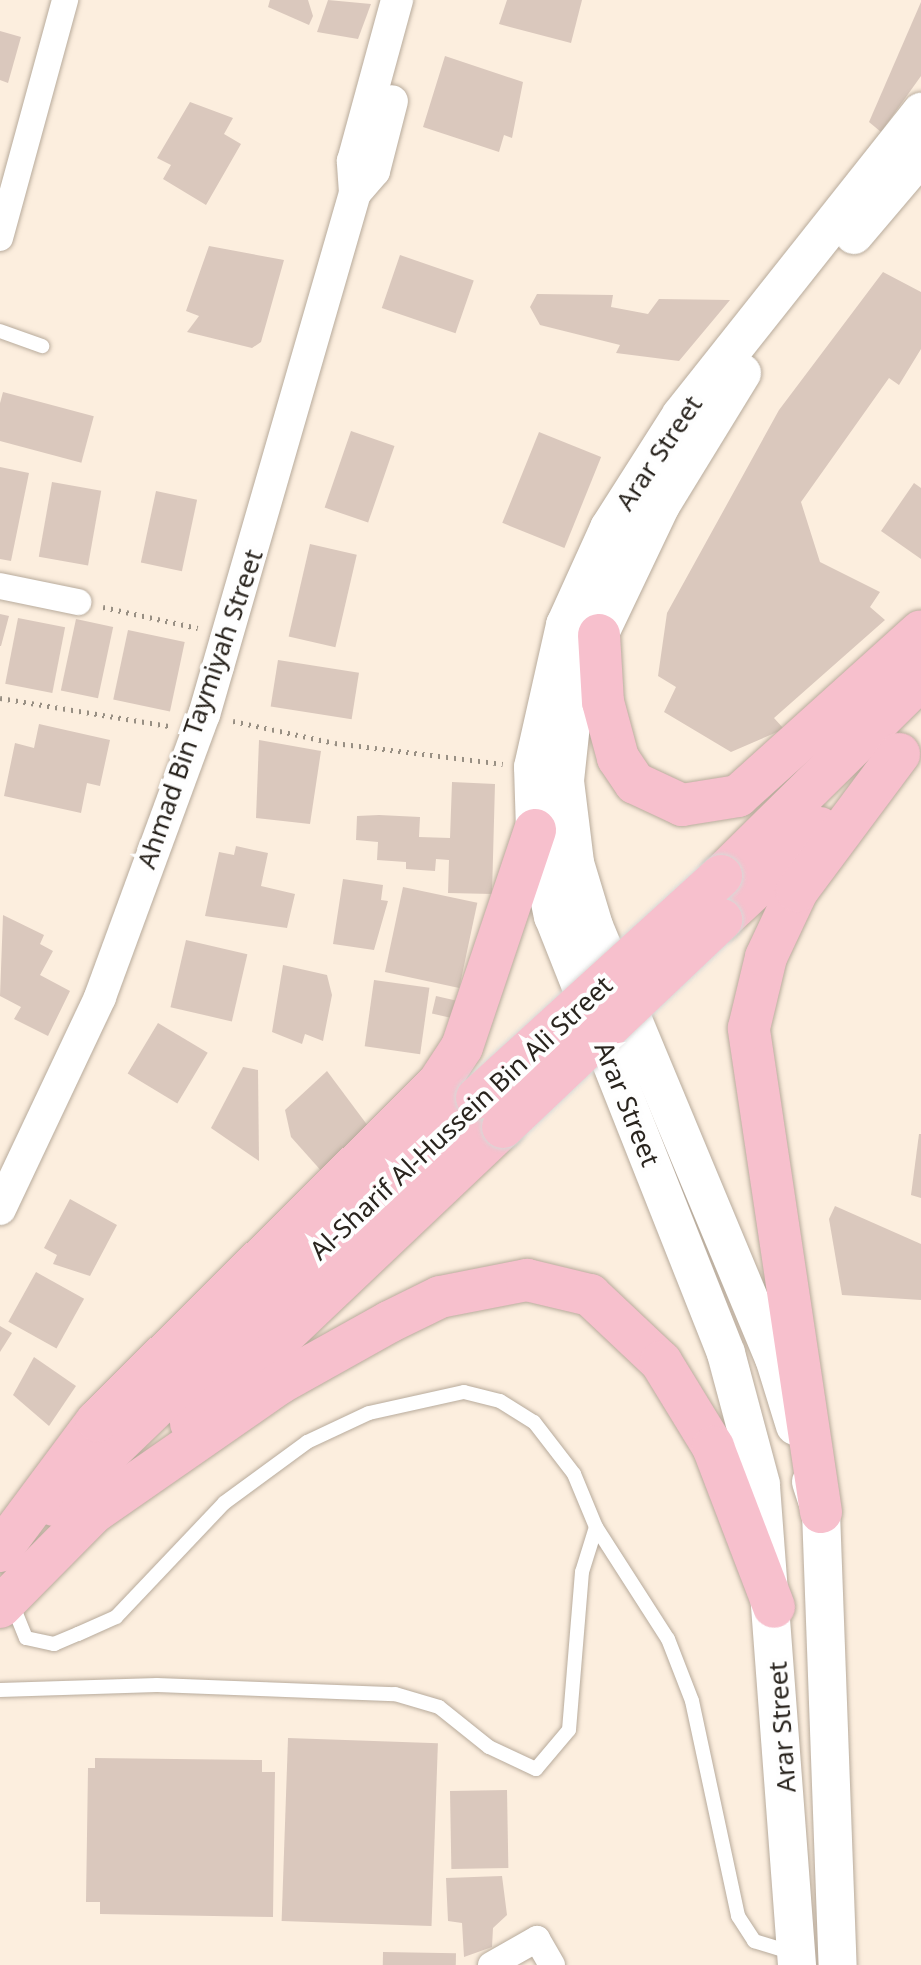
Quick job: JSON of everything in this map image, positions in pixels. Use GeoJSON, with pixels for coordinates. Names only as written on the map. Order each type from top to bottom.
{"type":"FeatureCollection","features":[{"type":"Feature","properties":{"kind":"main road","name":"Arar Street"},"geometry":{"type":"LineString","coordinates":[[796,1960],[774,1607],[761,1484],[726,1353],[568,957],[535,830],[533,767],[565,625],[609,528],[681,415],[921,112]]}},
{"type":"Feature","properties":{"kind":"main road","name":"Arar Street"},"geometry":{"type":"LineString","coordinates":[[838,1965],[821,1512],[774,1358],[594,926],[575,863],[565,781],[572,715],[599,635],[661,505],[720,406],[771,331],[921,156]]}},
{"type":"Feature","properties":{"kind":"main road"},"geometry":{"type":"LineString","coordinates":[[599,635],[603,702],[618,758],[635,783],[682,805],[738,796],[921,631]]}},
{"type":"Feature","properties":{"kind":"main road","name":"Al-Sharif Al-Hussein Bin Ali Street"},"geometry":{"type":"LineString","coordinates":[[5,1602],[721,876],[921,679]]}},
{"type":"Feature","properties":{"kind":"main road"},"geometry":{"type":"LineString","coordinates":[[821,1512],[749,1028],[766,957],[797,891],[910,743]]}},
{"type":"Feature","properties":{"kind":"main road","name":"Al-Sharif Al-Hussein Bin Ali Street"},"geometry":{"type":"LineString","coordinates":[[0,1557],[490,1112],[721,920],[910,743]]}},
{"type":"Feature","properties":{"kind":"main road"},"geometry":{"type":"LineString","coordinates":[[0,1551],[97,1421],[437,1085],[462,1047],[535,830]]}},
{"type":"Feature","properties":{"kind":"main road"},"geometry":{"type":"LineString","coordinates":[[87,1517],[280,1383],[389,1322],[440,1297],[527,1280],[590,1295],[661,1362],[713,1447],[774,1607]]}},
{"type":"Feature","properties":{"kind":"street"},"geometry":{"type":"LineString","coordinates":[[0,238],[65,0]]}},
{"type":"Feature","properties":{"kind":"street","name":"Ahmad Bin Taymiyah Street"},"geometry":{"type":"LineString","coordinates":[[0,1209],[100,997],[201,724],[230,634],[355,193],[353,161],[397,0]]}},
{"type":"Feature","properties":{"kind":"street","name":"Ahmad Bin Taymiyah Street"},"geometry":{"type":"LineString","coordinates":[[355,193],[374,171],[418,0]]}},
{"type":"Feature","properties":{"kind":"street"},"geometry":{"type":"LineString","coordinates":[[0,586],[78,602]]}},
{"type":"Feature","properties":{"kind":"street"},"geometry":{"type":"LineString","coordinates":[[491,1965],[537,1939],[552,1965]]}},
{"type":"Feature","properties":{"kind":"lane"},"geometry":{"type":"LineString","coordinates":[[0,331],[42,346]]}},
{"type":"Feature","properties":{"kind":"lane"},"geometry":{"type":"LineString","coordinates":[[5,1602],[26,1638],[54,1644],[116,1617],[224,1503],[307,1442],[369,1413],[464,1392],[500,1401],[534,1422],[574,1474],[596,1527],[668,1639],[692,1701],[738,1916],[754,1941],[796,1960]]}},
{"type":"Feature","properties":{"kind":"lane"},"geometry":{"type":"LineString","coordinates":[[0,1690],[157,1685],[395,1694],[439,1707],[489,1747],[536,1769],[569,1730],[582,1572],[596,1527]]}},
{"type":"Feature","properties":{"kind":"path"},"geometry":{"type":"LineString","coordinates":[[78,602],[230,634]]}},
{"type":"Feature","properties":{"kind":"path"},"geometry":{"type":"LineString","coordinates":[[0,698],[533,767]]}},
{"type":"Feature","properties":{"kind":"building"},"geometry":{"type":"Polygon","coordinates":[[[270,0],[308,0],[313,16],[309,25],[268,7],[270,0]]]}},
{"type":"Feature","properties":{"kind":"building"},"geometry":{"type":"Polygon","coordinates":[[[328,0],[371,4],[358,39],[317,32],[328,0]]]}},
{"type":"Feature","properties":{"kind":"building"},"geometry":{"type":"Polygon","coordinates":[[[507,0],[582,0],[571,43],[499,24],[507,0]]]}},
{"type":"Feature","properties":{"kind":"building"},"geometry":{"type":"Polygon","coordinates":[[[921,2],[921,76],[881,132],[869,122],[921,2]]]}},
{"type":"Feature","properties":{"kind":"building"},"geometry":{"type":"Polygon","coordinates":[[[0,31],[21,37],[8,83],[0,80],[0,31]]]}},
{"type":"Feature","properties":{"kind":"building"},"geometry":{"type":"Polygon","coordinates":[[[445,56],[523,82],[512,138],[504,135],[499,152],[423,127],[445,56]]]}},
{"type":"Feature","properties":{"kind":"building"},"geometry":{"type":"Polygon","coordinates":[[[190,102],[233,118],[224,134],[241,144],[206,205],[163,179],[171,165],[157,158],[190,102]]]}},
{"type":"Feature","properties":{"kind":"building"},"geometry":{"type":"Polygon","coordinates":[[[209,246],[284,260],[261,342],[252,348],[187,332],[199,316],[186,311],[209,246]]]}},
{"type":"Feature","properties":{"kind":"building"},"geometry":{"type":"Polygon","coordinates":[[[400,255],[474,280],[456,333],[382,308],[400,255]]]}},
{"type":"Feature","properties":{"kind":"building"},"geometry":{"type":"Polygon","coordinates":[[[883,272],[921,292],[921,349],[899,385],[889,378],[801,502],[820,562],[880,592],[870,607],[885,620],[774,718],[784,729],[731,752],[664,712],[676,687],[658,676],[667,613],[779,410],[883,272]]]}},
{"type":"Feature","properties":{"kind":"building"},"geometry":{"type":"Polygon","coordinates":[[[537,294],[613,295],[611,307],[648,314],[659,299],[730,300],[679,361],[616,353],[620,345],[540,325],[530,307],[537,294]]]}},
{"type":"Feature","properties":{"kind":"building"},"geometry":{"type":"Polygon","coordinates":[[[3,392],[94,416],[81,463],[0,441],[3,392]]]}},
{"type":"Feature","properties":{"kind":"building"},"geometry":{"type":"Polygon","coordinates":[[[351,431],[394,446],[368,523],[325,508],[351,431]]]}},
{"type":"Feature","properties":{"kind":"building"},"geometry":{"type":"Polygon","coordinates":[[[539,432],[601,457],[564,548],[502,523],[539,432]]]}},
{"type":"Feature","properties":{"kind":"building"},"geometry":{"type":"Polygon","coordinates":[[[0,467],[29,473],[11,561],[0,559],[0,467]]]}},
{"type":"Feature","properties":{"kind":"building"},"geometry":{"type":"Polygon","coordinates":[[[52,482],[101,491],[88,566],[39,557],[52,482]]]}},
{"type":"Feature","properties":{"kind":"building"},"geometry":{"type":"Polygon","coordinates":[[[914,483],[921,488],[921,559],[881,531],[914,483]]]}},
{"type":"Feature","properties":{"kind":"building"},"geometry":{"type":"Polygon","coordinates":[[[156,491],[197,500],[182,571],[141,562],[156,491]]]}},
{"type":"Feature","properties":{"kind":"building"},"geometry":{"type":"Polygon","coordinates":[[[310,544],[357,555],[335,647],[289,637],[310,544]]]}},
{"type":"Feature","properties":{"kind":"building"},"geometry":{"type":"Polygon","coordinates":[[[0,614],[9,616],[1,646],[0,646],[0,614]]]}},
{"type":"Feature","properties":{"kind":"building"},"geometry":{"type":"Polygon","coordinates":[[[18,618],[65,627],[52,693],[5,684],[18,618]]]}},
{"type":"Feature","properties":{"kind":"building"},"geometry":{"type":"Polygon","coordinates":[[[76,619],[113,627],[98,698],[61,690],[76,619]]]}},
{"type":"Feature","properties":{"kind":"building"},"geometry":{"type":"Polygon","coordinates":[[[128,630],[185,642],[170,712],[113,699],[128,630]]]}},
{"type":"Feature","properties":{"kind":"building"},"geometry":{"type":"Polygon","coordinates":[[[278,660],[359,673],[352,719],[271,706],[278,660]]]}},
{"type":"Feature","properties":{"kind":"building"},"geometry":{"type":"Polygon","coordinates":[[[39,724],[110,740],[100,786],[87,783],[81,813],[4,796],[15,743],[34,748],[39,724]]]}},
{"type":"Feature","properties":{"kind":"building"},"geometry":{"type":"Polygon","coordinates":[[[259,740],[321,751],[310,824],[256,818],[259,740]]]}},
{"type":"Feature","properties":{"kind":"building"},"geometry":{"type":"Polygon","coordinates":[[[452,782],[495,784],[492,894],[448,893],[449,860],[436,859],[435,871],[406,869],[406,862],[377,860],[378,842],[356,840],[357,816],[379,815],[420,817],[419,837],[450,838],[452,782]]]}},
{"type":"Feature","properties":{"kind":"building"},"geometry":{"type":"Polygon","coordinates":[[[236,846],[268,853],[261,886],[295,894],[287,928],[205,916],[219,852],[234,855],[236,846]]]}},
{"type":"Feature","properties":{"kind":"building"},"geometry":{"type":"Polygon","coordinates":[[[343,879],[383,885],[381,900],[388,901],[374,950],[333,944],[343,879]]]}},
{"type":"Feature","properties":{"kind":"building"},"geometry":{"type":"Polygon","coordinates":[[[403,887],[477,903],[459,988],[385,972],[403,887]]]}},
{"type":"Feature","properties":{"kind":"building"},"geometry":{"type":"Polygon","coordinates":[[[3,915],[44,935],[40,944],[53,951],[40,975],[70,991],[48,1036],[14,1019],[21,1007],[0,996],[3,915]]]}},
{"type":"Feature","properties":{"kind":"building"},"geometry":{"type":"Polygon","coordinates":[[[186,940],[247,954],[232,1021],[170,1007],[186,940]]]}},
{"type":"Feature","properties":{"kind":"building"},"geometry":{"type":"Polygon","coordinates":[[[283,965],[327,975],[332,995],[323,1041],[305,1034],[302,1044],[272,1032],[283,965]]]}},
{"type":"Feature","properties":{"kind":"building"},"geometry":{"type":"Polygon","coordinates":[[[374,980],[429,988],[420,1054],[365,1046],[374,980]]]}},
{"type":"Feature","properties":{"kind":"building"},"geometry":{"type":"Polygon","coordinates":[[[436,996],[462,1002],[458,1020],[432,1014],[436,996]]]}},
{"type":"Feature","properties":{"kind":"building"},"geometry":{"type":"Polygon","coordinates":[[[158,1023],[208,1053],[177,1103],[128,1074],[158,1023]]]}},
{"type":"Feature","properties":{"kind":"building"},"geometry":{"type":"Polygon","coordinates":[[[243,1067],[258,1070],[259,1161],[211,1128],[243,1067]]]}},
{"type":"Feature","properties":{"kind":"building"},"geometry":{"type":"Polygon","coordinates":[[[327,1071],[371,1130],[324,1174],[291,1137],[285,1110],[327,1071]]]}},
{"type":"Feature","properties":{"kind":"building"},"geometry":{"type":"Polygon","coordinates":[[[921,1134],[921,1198],[911,1195],[921,1134]]]}},
{"type":"Feature","properties":{"kind":"building"},"geometry":{"type":"Polygon","coordinates":[[[70,1199],[117,1225],[90,1276],[53,1264],[57,1255],[44,1248],[70,1199]]]}},
{"type":"Feature","properties":{"kind":"building"},"geometry":{"type":"Polygon","coordinates":[[[835,1206],[921,1244],[921,1300],[842,1295],[829,1219],[835,1206]]]}},
{"type":"Feature","properties":{"kind":"building"},"geometry":{"type":"Polygon","coordinates":[[[36,1272],[84,1299],[56,1349],[8,1322],[36,1272]]]}},
{"type":"Feature","properties":{"kind":"building"},"geometry":{"type":"Polygon","coordinates":[[[0,1326],[12,1333],[0,1352],[0,1326]]]}},
{"type":"Feature","properties":{"kind":"building"},"geometry":{"type":"Polygon","coordinates":[[[34,1357],[76,1386],[49,1426],[13,1395],[34,1357]]]}},
{"type":"Feature","properties":{"kind":"building"},"geometry":{"type":"Polygon","coordinates":[[[288,1738],[438,1743],[432,1926],[282,1921],[288,1738]]]}},
{"type":"Feature","properties":{"kind":"building"},"geometry":{"type":"Polygon","coordinates":[[[95,1758],[262,1760],[262,1772],[275,1772],[273,1917],[100,1914],[100,1902],[86,1902],[88,1768],[95,1768],[95,1758]]]}},
{"type":"Feature","properties":{"kind":"building"},"geometry":{"type":"Polygon","coordinates":[[[507,1790],[508,1868],[451,1869],[450,1791],[507,1790]]]}},
{"type":"Feature","properties":{"kind":"building"},"geometry":{"type":"Polygon","coordinates":[[[502,1876],[507,1915],[493,1928],[492,1947],[464,1957],[462,1923],[448,1921],[446,1878],[502,1876]]]}},
{"type":"Feature","properties":{"kind":"building"},"geometry":{"type":"Polygon","coordinates":[[[383,1952],[456,1953],[456,1965],[383,1965],[383,1952]]]}}]}
